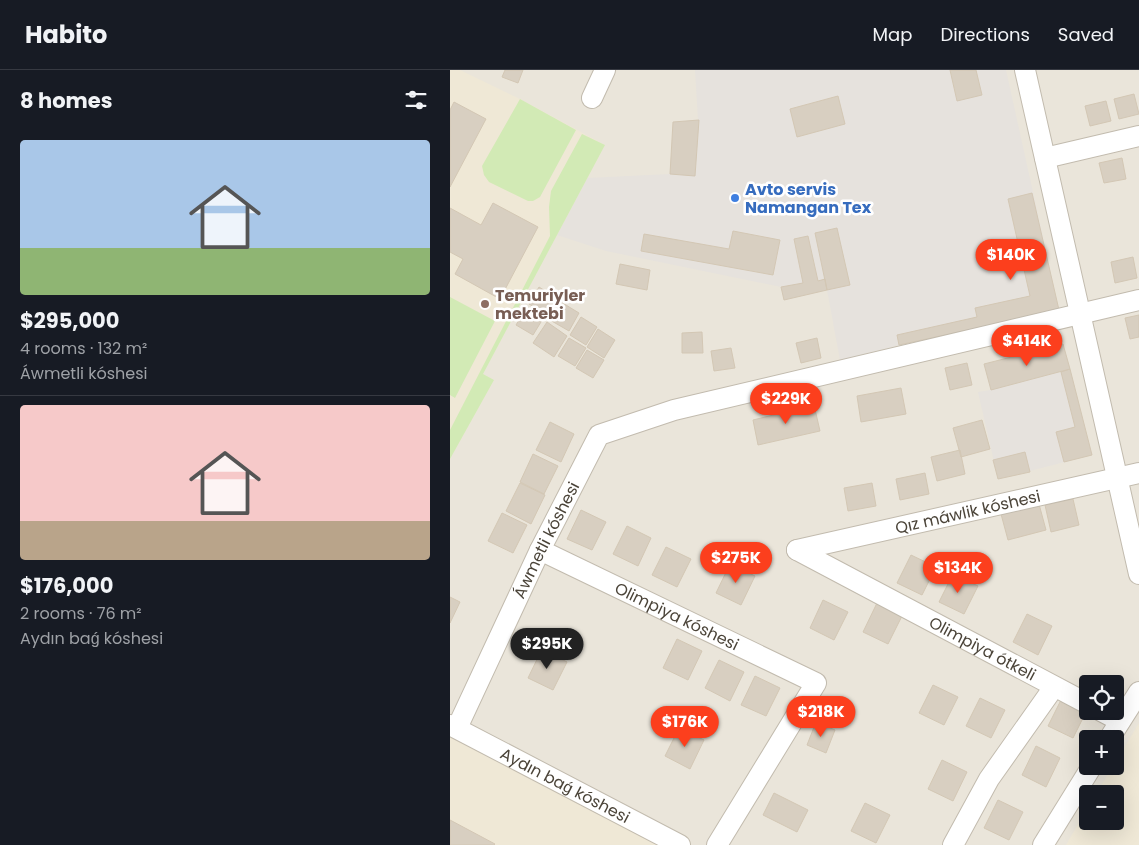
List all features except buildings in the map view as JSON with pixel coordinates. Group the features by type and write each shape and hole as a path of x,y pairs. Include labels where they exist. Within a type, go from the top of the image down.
{"street":[{"path":"592,98 606,70"},
{"path":"1025,70 1139,574"},
{"path":"1045,158 1139,136"},
{"path":"1080,314 1139,300"},
{"name":"Áwmetli kóshesi","path":"453,726 599,435 674,410 1080,314"},
{"name":"Qız máwlik kóshesi","path":"797,550 1139,473"},
{"name":"Olimpiya kóshesi","path":"540,550 816,683 717,845"},
{"name":"Olimpiya ótkeli","path":"797,550 1079,700"},
{"path":"953,845 989,779 1054,687"},
{"path":"1114,730 1139,692"},
{"name":"Aydın baǵ kóshesi","path":"453,726 680,845"},
{"path":"1043,845 1086,775"}],"shaded area":[{"path":"450,70 1139,70 1139,845 450,845"},
{"name":"Temuriyler mektebi","path":"450,70 460,70 520,99 605,145 483,374 494,380 450,459"},
{"path":"695,70 1006,70 1059,310 840,360 827,290 784,300 781,287 606,251 557,235 587,178 670,174 673,122 698,120","holes":["838,96 845,124 797,137 790,109"]},
{"path":"1063,344 1092,455 998,479 978,392 991,390 984,364"},
{"path":"1139,723 1139,845 1066,845 1079,823 1079,830 1124,830 1124,785 1101,785 1108,775 1124,775 1124,748"},
{"path":"450,736 665,845 450,845"}],"green space":[{"path":"520,99 576,130 540,197 533,201 528,201 489,182 484,175 482,166"},
{"path":"582,134 605,145 483,374 494,380 450,459 450,430 550,236 549,207 551,191"},
{"path":"450,297 495,321 455,398 450,395"}],"place":[{"name":"Avto servis Namangan Tex","path":"735,198"},
{"name":"Temuriyler mektebi","path":"485,304"}]}
